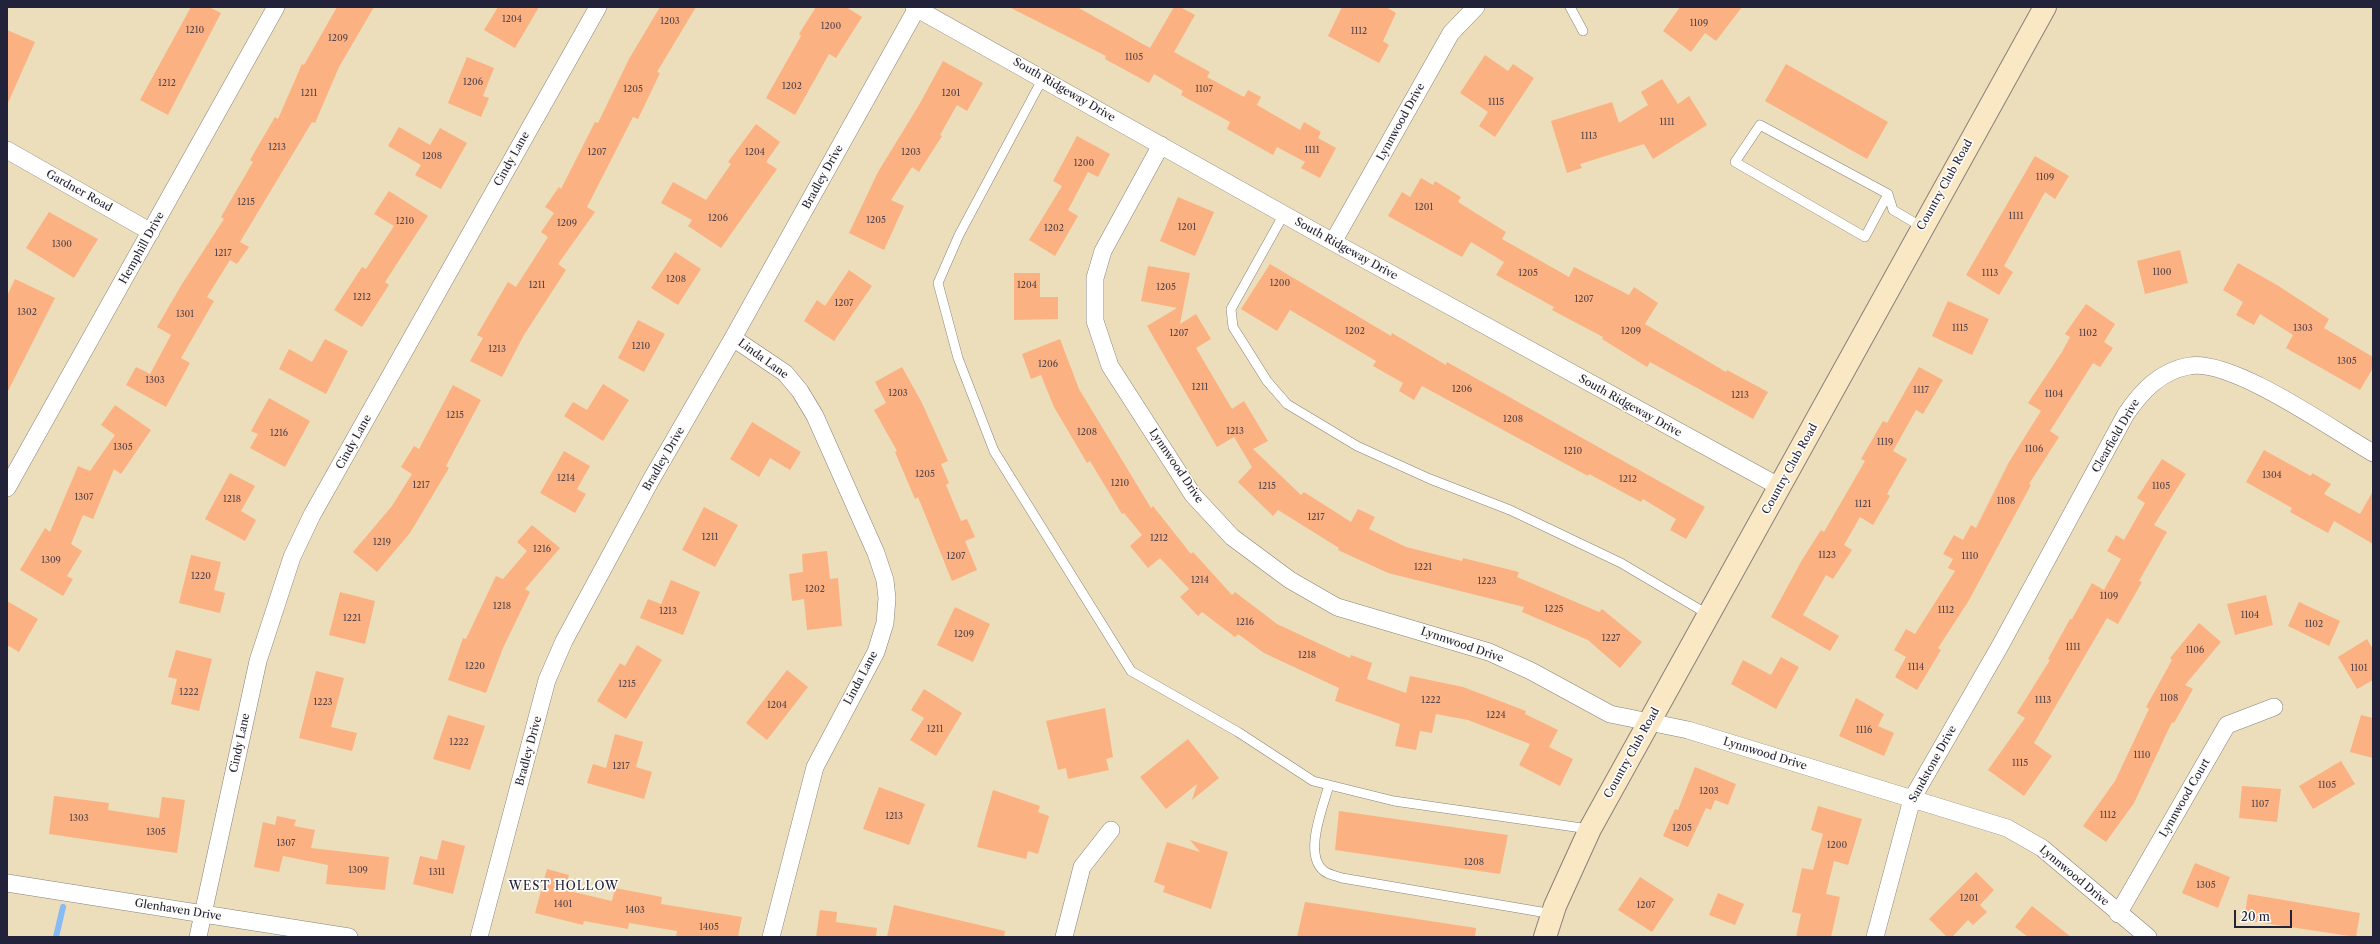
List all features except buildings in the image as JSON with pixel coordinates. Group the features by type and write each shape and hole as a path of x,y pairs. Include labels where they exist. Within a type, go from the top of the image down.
{"main road":[{"name":"Country Club Road","path":"1545,937 1553,914 1590,829 1780,487 1922,226 2045,7"}],"street":[{"name":"Hemphill Drive","path":"7,488 276,7"},
{"name":"Cindy Lane","path":"198,937 258,661 292,557 312,516 598,7"},
{"name":"Lynnwood Drive","path":"1333,242 1451,34 1476,7"},
{"name":"South Ridgeway Drive","path":"916,8 1333,242 1780,487"},
{"name":"Bradley Drive","path":"479,937 547,680 555,660 652,480 733,338 916,8"},
{"name":"Lynnwood Drive","path":"1161,145 1103,251 1095,278 1095,321 1110,366 1193,495 1232,537 1290,580 1337,607 1489,652 1531,671 1610,714 1688,730 2007,828 2042,848 2118,914 2148,937"},
{"name":"Gardner Road","path":"7,150 151,232"},
{"name":"Linda Lane","path":"733,338 785,373 800,391 815,416 876,553 885,580 887,598 885,623 876,652 815,767 771,937"},
{"name":"Clearfield Drive","path":"2000,646 2126,414 2139,395 2158,378 2189,366 2212,367 2224,371 2270,392 2373,453"},
{"name":"Sandstone Drive","path":"1875,937 1912,799 2000,646"},
{"name":"Lynnwood Court","path":"2118,914 2227,725 2274,707"},
{"path":"1064,937 1082,867 1111,830"},
{"name":"Glenhaven Drive","path":"7,884 349,937"}],"lane":[{"path":"1570,7 1583,31"},
{"path":"1043,78 959,235 938,283 958,358 994,450 1131,671 1238,732 1313,781 1394,801 1590,829"},
{"path":"1888,194 1866,237 1735,162 1760,125 1888,194 1893,210 1922,226"},
{"path":"1284,214 1231,309 1233,326 1267,381 1287,404 1357,446 1430,479 1510,510 1620,562 1709,615"},
{"path":"1329,785 1315,839 1314,856 1324,871 1342,878 1553,914"}],"waterway":[{"path":"56,937 63,907"}],"district":[{"name":"WEST HOLLOW","path":"564,887"}]}
